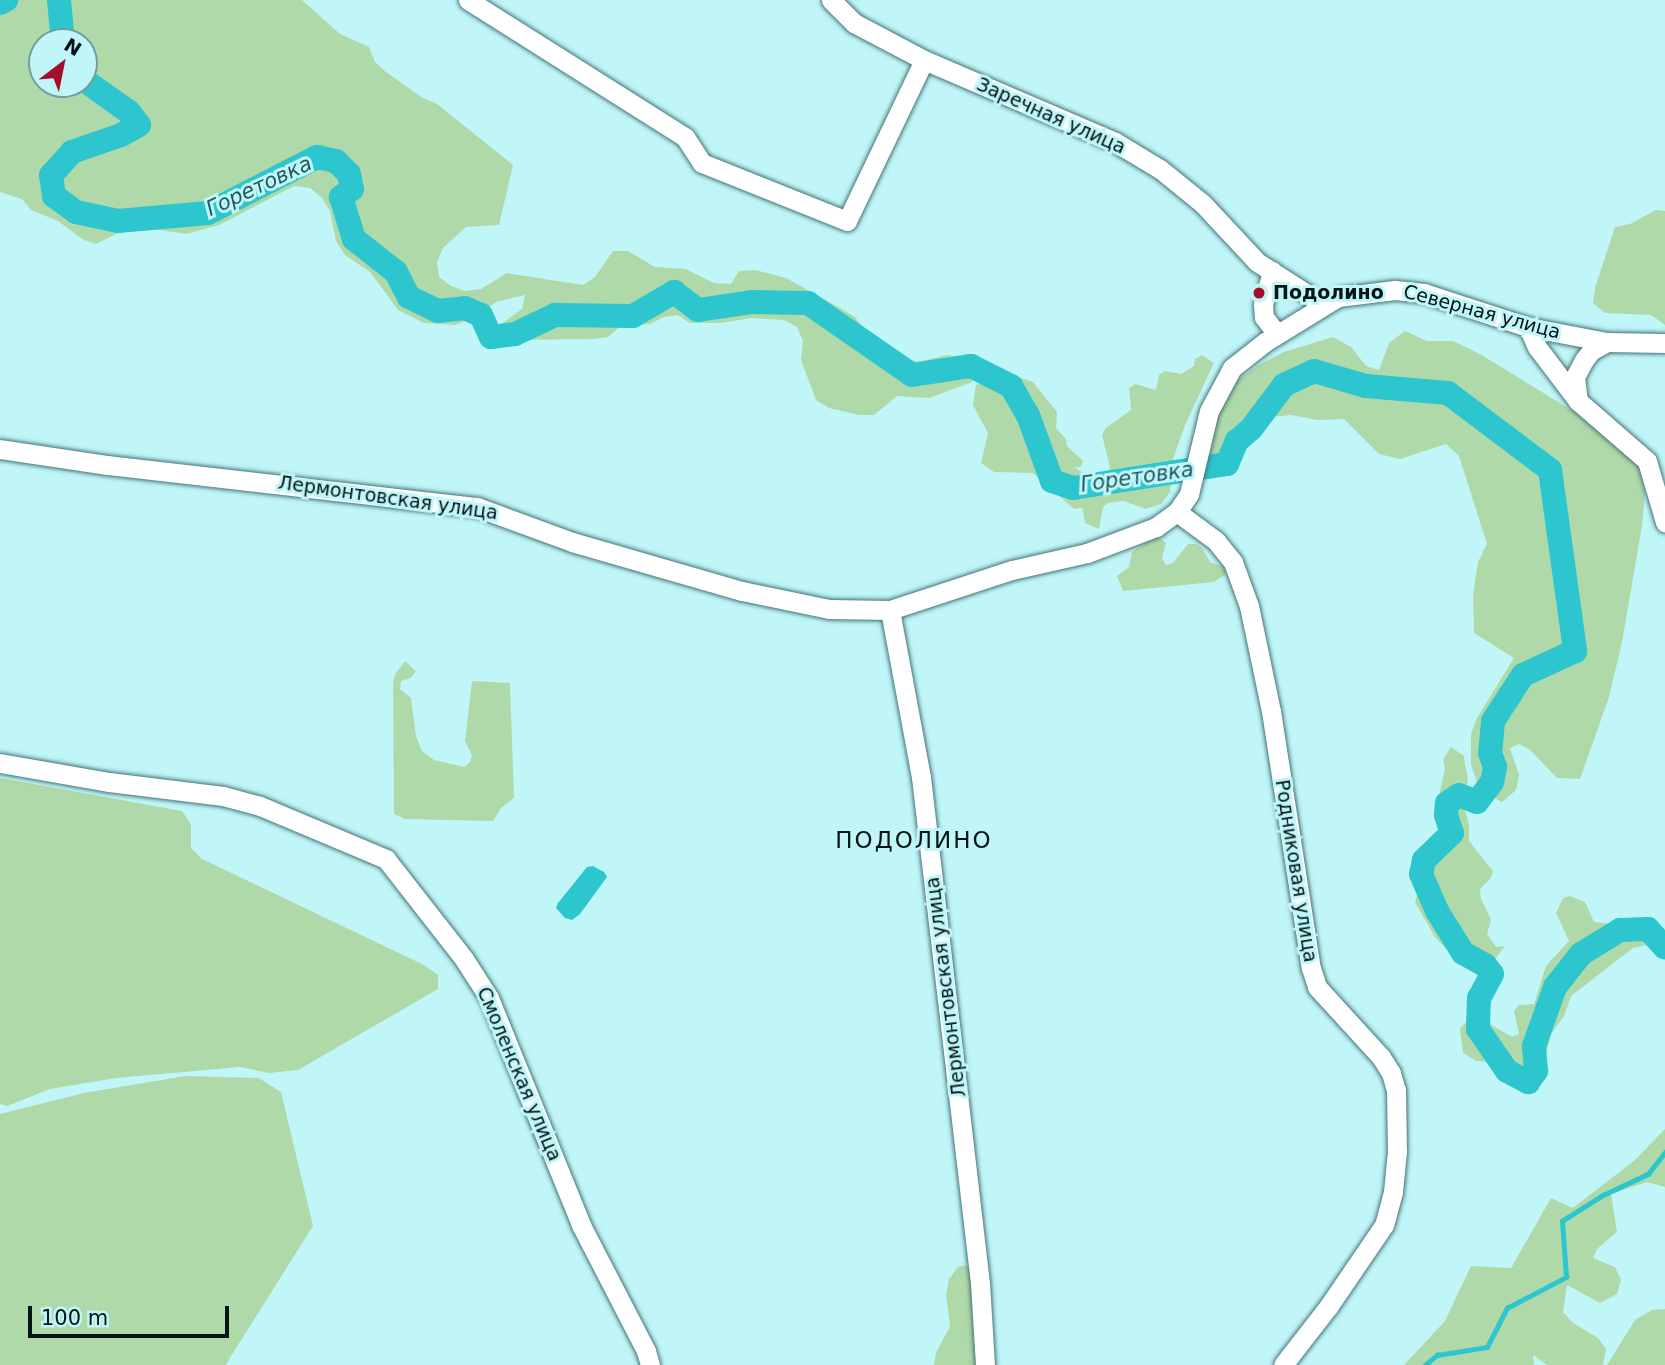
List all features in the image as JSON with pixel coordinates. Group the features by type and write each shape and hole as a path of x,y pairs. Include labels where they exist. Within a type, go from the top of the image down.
{"street":[{"path":"468,0 685,137 702,163 846,221 924,61"},
{"name":"Заречная улица","path":"831,0 854,23 924,61 1115,142 1160,169 1203,204 1257,262 1312,297 1320,306"},
{"path":"1272,271 1263,304 1264,317 1277,334"},
{"name":"Северная улица","path":"1178,512 1194,481 1209,411 1221,383 1241,359 1320,306 1338,297 1395,289 1423,293 1528,327 1608,342 1665,343"},
{"path":"1528,327 1537,348 1578,401 1647,461 1665,522"},
{"path":"1578,401 1575,377 1591,351 1608,342"},
{"name":"Лермонтовская улица","path":"0,449 107,465 477,507 572,542 753,594 829,610 890,610 1012,569 1087,553 1120,542 1156,527 1178,512"},
{"name":"Родниковая улица","path":"1178,512 1216,541 1233,562 1249,606 1271,711 1311,968 1317,987 1381,1057 1391,1073 1396,1090 1397,1151 1394,1192 1384,1225 1313,1328 1283,1365"},
{"name":"Лермонтовская улица","path":"890,610 921,777 980,1283 985,1365"},
{"name":"Смоленская улица","path":"0,763 109,782 223,796 260,806 386,859 464,959 489,998 581,1225 646,1351 650,1365"}],"green space":[{"path":"0,0 302,0 340,34 369,47 375,62 386,72 423,98 437,104 513,165 499,225 466,227 443,248 437,262 439,277 451,286 465,291 481,289 507,273 583,285 595,277 613,251 628,251 655,267 686,269 714,283 731,284 739,271 755,270 786,278 840,308 855,317 874,341 901,357 917,362 947,355 962,357 975,366 972,382 929,398 897,396 874,415 859,415 829,408 816,400 801,360 803,341 797,327 784,320 752,318 720,323 690,323 678,315 664,317 650,324 621,326 608,337 505,340 497,327 522,309 525,295 496,302 469,320 455,325 424,323 398,310 370,272 345,255 336,241 330,211 322,198 310,188 294,186 219,225 186,234 139,227 124,230 96,244 82,239 58,221 31,210 22,199 0,192"},
{"path":"1656,210 1665,211 1665,325 1651,315 1605,313 1593,303 1595,288 1615,227 1630,224"},
{"path":"1405,331 1427,341 1453,341 1480,354 1602,429 1639,467 1645,492 1642,526 1622,642 1609,697 1580,779 1557,778 1530,750 1519,744 1510,748 1519,775 1516,790 1502,802 1480,790 1471,765 1471,734 1477,718 1514,658 1474,633 1473,595 1478,562 1487,544 1459,456 1446,444 1400,459 1379,454 1344,419 1317,420 1291,415 1270,417 1255,441 1230,452 1216,457 1203,450 1215,413 1234,383 1258,365 1284,352 1333,337 1351,347 1366,366 1379,370 1389,343"},
{"path":"1202,355 1214,363 1185,425 1173,459 1170,492 1161,504 1146,509 1124,501 1108,503 1103,507 1099,529 1085,523 1082,508 1074,509 1033,473 994,472 981,463 988,433 973,405 976,385 984,381 1012,375 1033,382 1057,412 1056,428 1066,439 1067,446 1083,461 1081,467 1074,467 1092,479 1107,474 1110,467 1102,435 1106,428 1131,410 1129,388 1135,384 1156,390 1159,375 1165,371 1181,374 1194,366 1195,359"},
{"path":"1152,538 1160,538 1166,543 1162,558 1166,565 1173,563 1188,544 1196,544 1202,548 1210,562 1224,567 1226,574 1214,582 1123,591 1117,576 1129,567 1132,552"},
{"path":"405,661 416,671 411,678 401,681 400,689 411,698 416,736 422,751 434,760 464,767 470,762 472,755 465,741 472,681 510,683 514,798 501,808 493,821 405,819 394,814 393,682"},
{"path":"1451,747 1464,756 1468,779 1463,803 1469,825 1469,841 1493,871 1491,878 1480,889 1481,899 1491,920 1487,934 1496,947 1505,946 1495,959 1472,965 1451,954 1435,937 1415,902 1419,887 1414,864 1437,843 1444,814 1440,791 1445,768 1443,760"},
{"path":"0,778 182,811 191,824 191,848 202,859 424,965 438,975 438,989 298,1070 269,1073 240,1067 116,1078 50,1089 7,1106 0,1104"},
{"path":"1570,896 1585,902 1594,922 1640,927 1655,936 1656,943 1633,948 1571,996 1564,1016 1551,1034 1539,1085 1534,1091 1527,1091 1506,1081 1491,1062 1476,1061 1463,1053 1460,1028 1471,1018 1478,1017 1512,1037 1519,1034 1514,1011 1519,1005 1534,1004 1546,966 1569,941 1556,913 1563,898"},
{"path":"185,1076 259,1078 281,1092 313,1226 226,1365 0,1365 0,1114 84,1093"},
{"path":"1665,1129 1665,1187 1647,1182 1611,1194 1617,1232 1597,1249 1593,1258 1615,1267 1621,1280 1617,1294 1600,1303 1567,1285 1563,1312 1573,1323 1598,1338 1606,1349 1603,1365 1547,1365 1533,1355 1534,1365 1404,1365 1445,1321 1471,1266 1511,1268 1551,1198 1573,1208 1635,1160"},
{"path":"965,1265 971,1269 976,1365 934,1365 936,1353 950,1326 946,1294 949,1279 958,1267"},
{"path":"1665,1309 1665,1365 1607,1365 1635,1320 1652,1310"}],"water":[{"path":"593,866 607,877 580,914 572,920 565,918 556,908 558,903 587,867"}],"waterway":[{"name":"Горетовка","path":"0,3 6,0"},
{"name":"Горетовка","path":"59,0 62,28"},
{"name":"Горетовка","path":"98,90 129,112 139,125 121,135 72,152 51,175 54,196 76,212 118,221 208,213 317,157 336,161 349,174 352,189 341,197 354,239 396,272 409,297 438,311 465,308 481,315 491,337 515,334 555,315 633,316 674,292 698,310 753,302 808,303 912,375 971,366 1011,386 1028,415 1052,481 1073,488 1227,464 1237,441 1251,429 1284,385 1314,371 1366,386 1448,393 1550,470 1575,651 1523,675 1493,721 1490,753 1495,767 1492,782 1477,802 1459,795 1447,803 1446,815 1452,833 1424,860 1421,874 1437,911 1463,953 1485,965 1492,974 1479,998 1478,1029 1507,1071 1528,1082 1536,1071 1534,1046 1555,987 1581,954 1620,930 1648,929 1665,948"},
{"path":"1425,1365 1437,1355 1487,1347 1507,1308 1566,1277 1562,1221 1603,1195 1648,1174 1665,1152"}],"place":[{"name":"Подолино","path":"1259,293"}],"district":[{"name":"ПОДОЛИНО","path":"914,840"}]}
